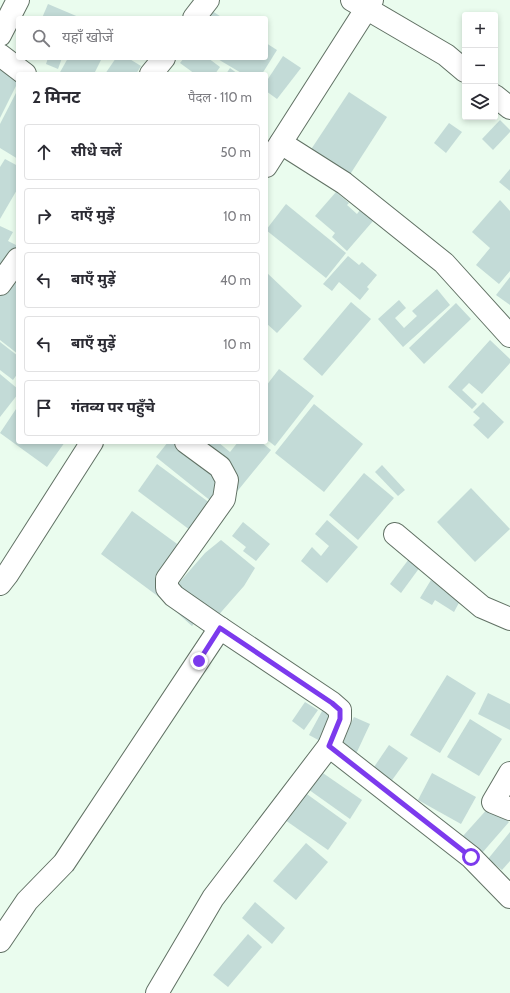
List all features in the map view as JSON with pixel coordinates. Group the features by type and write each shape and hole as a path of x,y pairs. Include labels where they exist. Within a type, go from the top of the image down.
{"street":[{"path":"0,35 18,0"},
{"path":"196,16 208,0"},
{"path":"268,163 363,3 446,55 462,68"},
{"path":"0,55 22,72"},
{"path":"153,72 162,60"},
{"path":"498,98 510,108"},
{"path":"281,143 344,183 444,263 510,336"},
{"path":"0,284 16,262"},
{"path":"0,584 91,444"},
{"path":"157,993 214,898 329,746 340,719 340,710 332,703 174,596 167,588 167,579 224,499 227,480 220,467 189,444"},
{"path":"395,534 482,607 510,619"},
{"path":"0,940 27,901 64,863 220,628"},
{"path":"329,746 471,857 510,897"},
{"path":"510,773 492,802 510,809"}],"building":[{"path":"48,4 76,16 43,16"},
{"path":"209,9 220,16 205,16"},
{"path":"268,44 277,50 263,72 240,72 219,60 268,60"},
{"path":"283,56 301,68 277,99 268,92 268,79"},
{"path":"47,60 61,60 58,69 46,64"},
{"path":"67,60 101,60 95,72 60,72"},
{"path":"115,60 131,60 141,66 137,72 106,72"},
{"path":"182,60 211,60 220,67 216,72 192,72 180,63"},
{"path":"0,65 16,80 16,86 0,118"},
{"path":"230,68 235,72 227,72"},
{"path":"349,92 387,117 349,176 310,151"},
{"path":"16,93 16,158 0,148 0,124"},
{"path":"500,120 510,130 510,132 493,150 482,139"},
{"path":"449,123 462,132 446,153 434,143"},
{"path":"5,159 16,165 16,191 0,219 0,167"},
{"path":"510,169 510,191 499,182"},
{"path":"336,192 349,203 347,205 357,214 360,210 373,221 347,251 332,237 335,233 315,216"},
{"path":"500,200 510,211 510,271 499,284 476,265 490,248 472,232"},
{"path":"286,204 346,253 326,278 268,232 268,227"},
{"path":"0,226 13,232 8,241 16,245 16,250 0,281"},
{"path":"348,256 359,265 362,262 377,275 367,287 369,289 360,300 339,282 332,291 323,284"},
{"path":"268,274 302,306 277,333 268,325"},
{"path":"510,277 510,305 496,295"},
{"path":"13,278 16,280 16,352 0,340 0,295"},
{"path":"437,289 450,305 403,347 378,319 399,300 406,308 395,318 404,328 417,316 412,311"},
{"path":"351,302 371,319 322,376 303,359"},
{"path":"456,303 471,319 424,364 409,348"},
{"path":"490,340 510,359 510,363 482,394 469,383 462,390 477,404 472,409 448,387"},
{"path":"0,342 16,354 16,376 13,380 0,370"},
{"path":"279,369 314,396 275,446 268,441 268,383"},
{"path":"0,374 16,387 16,397 0,417"},
{"path":"483,402 504,422 488,439 473,425 480,418 473,412"},
{"path":"314,404 363,444 324,492 275,453"},
{"path":"16,409 16,444 64,444 47,467 0,433"},
{"path":"166,444 220,444 230,452 236,444 264,444 271,450 222,510 156,457"},
{"path":"157,464 214,506 194,533 138,491"},
{"path":"382,465 405,490 398,496 375,472"},
{"path":"364,473 394,498 358,540 329,515"},
{"path":"471,488 510,529 475,562 437,522"},
{"path":"132,511 195,557 165,599 205,553 221,540 255,568 244,586 208,627 198,619 192,626 163,600 101,554"},
{"path":"327,520 358,547 327,583 301,561 312,547 321,556 329,546 315,534"},
{"path":"243,522 270,544 256,561 243,551 246,547 232,536"},
{"path":"412,555 423,563 401,593 390,584"},
{"path":"431,580 461,599 454,612 435,600 432,605 420,598"},
{"path":"447,675 476,693 440,753 410,735"},
{"path":"488,693 510,704 510,730 478,714"},
{"path":"305,702 318,710 304,730 292,721"},
{"path":"327,702 342,710 324,743 309,735"},
{"path":"354,717 370,724 356,754 340,746"},
{"path":"470,719 502,739 479,776 447,757"},
{"path":"389,745 408,758 390,783 372,770"},
{"path":"317,769 362,800 350,819 305,787"},
{"path":"432,773 476,797 461,824 418,800"},
{"path":"304,792 347,823 328,850 285,820"},
{"path":"490,806 509,822 482,853 463,836"},
{"path":"510,832 510,861 502,870 488,859"},
{"path":"306,843 328,862 296,900 273,881"},
{"path":"255,902 285,928 272,944 242,918"},
{"path":"248,934 262,947 228,987 213,975"}],"route":[{"path":"199,661 220,628 332,703 340,710 340,719 329,746 471,857"}]}
